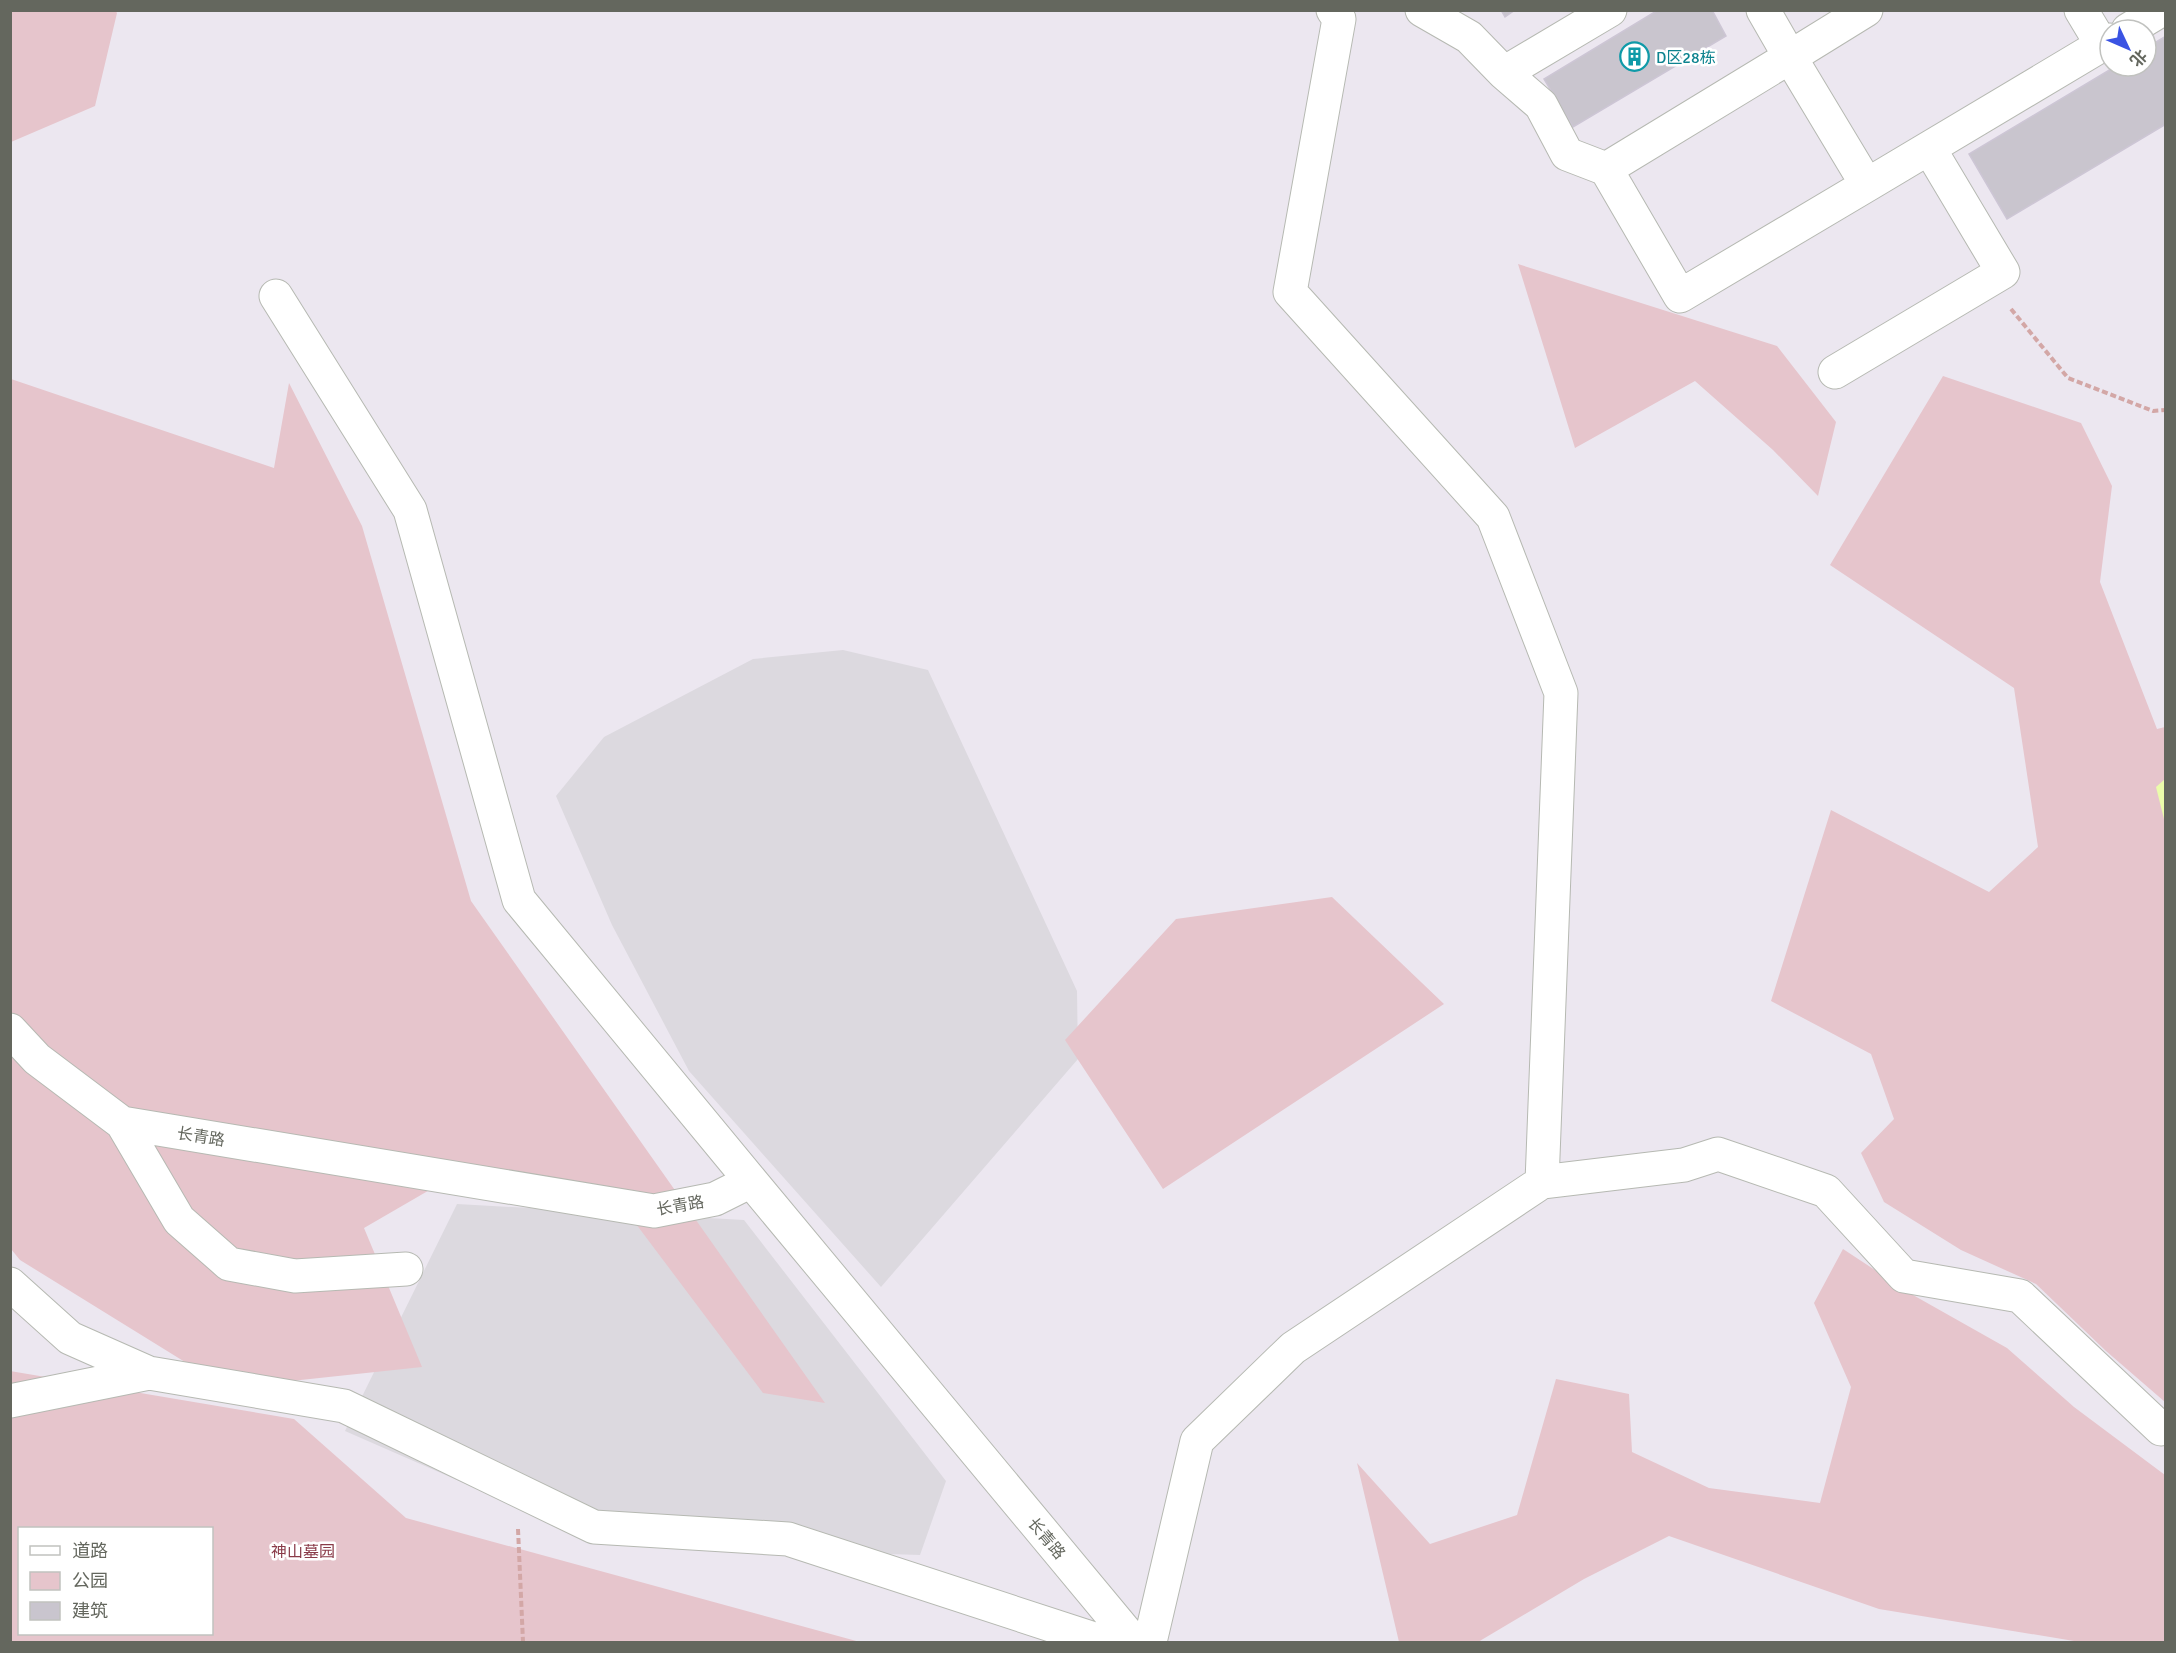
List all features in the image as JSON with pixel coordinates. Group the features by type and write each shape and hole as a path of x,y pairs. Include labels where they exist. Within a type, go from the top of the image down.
{"street":[{"path":"1333,10 1340,19 1290,292 1493,517 1562,693 1542,1182"},
{"path":"1422,10 1469,37 1504,73 1541,105 1567,154 1606,169 1680,296 2098,48"},
{"path":"1504,73 1610,10"},
{"path":"1763,10 1868,185"},
{"path":"1606,169 1866,10"},
{"path":"2081,10 2098,25"},
{"path":"2148,18 2161,10"},
{"path":"1835,372 2003,272 1929,147"},
{"path":"276,296 410,510 519,900 751,1181"},
{"name":"长青路","path":"10,1030 37,1059 122,1123 654,1211 715,1199 751,1181 1134,1642"},
{"path":"122,1123 179,1220 229,1264 295,1276 406,1269"},
{"path":"1150,1642 1197,1441 1293,1348 1542,1182 1684,1165 1718,1154 1826,1191 1904,1276 2020,1296 2161,1429"},
{"path":"10,1284 70,1338 149,1373 345,1406 594,1527 788,1539 1103,1642"},
{"path":"10,1401 149,1373"}],"path":[{"path":"1988,280 2068,378 2153,411 2166,410"},
{"path":"517,1490 523,1642"}],"shaded area":[{"path":"843,650 928,670 1077,991 1078,1059 881,1287 689,1071 612,925 556,796 604,737 753,659"},
{"path":"2165,779 2165,823 2156,787"},
{"path":"457,1204 744,1220 946,1481 920,1555 605,1545 345,1431"}],"green space":[{"path":"11,10 115,10 117,13 95,106 11,142"},
{"path":"1518,264 1777,346 1836,422 1818,496 1773,450 1695,381 1575,448"},
{"path":"1943,376 2081,423 2112,486 2100,582 2157,729 2165,727 2165,1402 2106,1351 2036,1284 1961,1250 1884,1202 1861,1153 1894,1119 1871,1054 1771,1001 1831,810 1989,892 2038,847 2014,688 1830,565"},
{"path":"11,379 274,468 289,383 362,526 471,901 825,1403 763,1393 624,1208 464,1170 364,1228 422,1367 227,1388 20,1260 11,1249"},
{"path":"1332,897 1444,1004 1163,1189 1065,1040 1176,919"},
{"path":"1843,1249 1913,1295 2007,1348 2074,1407 2165,1475 2165,1642 2080,1642 1879,1609 1669,1536 1584,1579 1478,1642 1399,1642 1357,1463 1430,1544 1517,1515 1556,1379 1629,1394 1632,1452 1709,1488 1820,1503 1851,1387 1814,1303"},
{"name":"神山墓园","path":"10,1371 294,1419 406,1518 860,1642 11,1642"}],"building":[{"path":"1501,10 1515,10 1505,17"},
{"name":"D区28栋","path":"1658,10 1712,10 1726,36 1573,127 1544,79"},
{"path":"2166,36 2166,124 2007,219 1969,154 2098,77 2158,78 2158,41"}],"place":[{"name":"D区28栋","path":"1635,57"}]}
